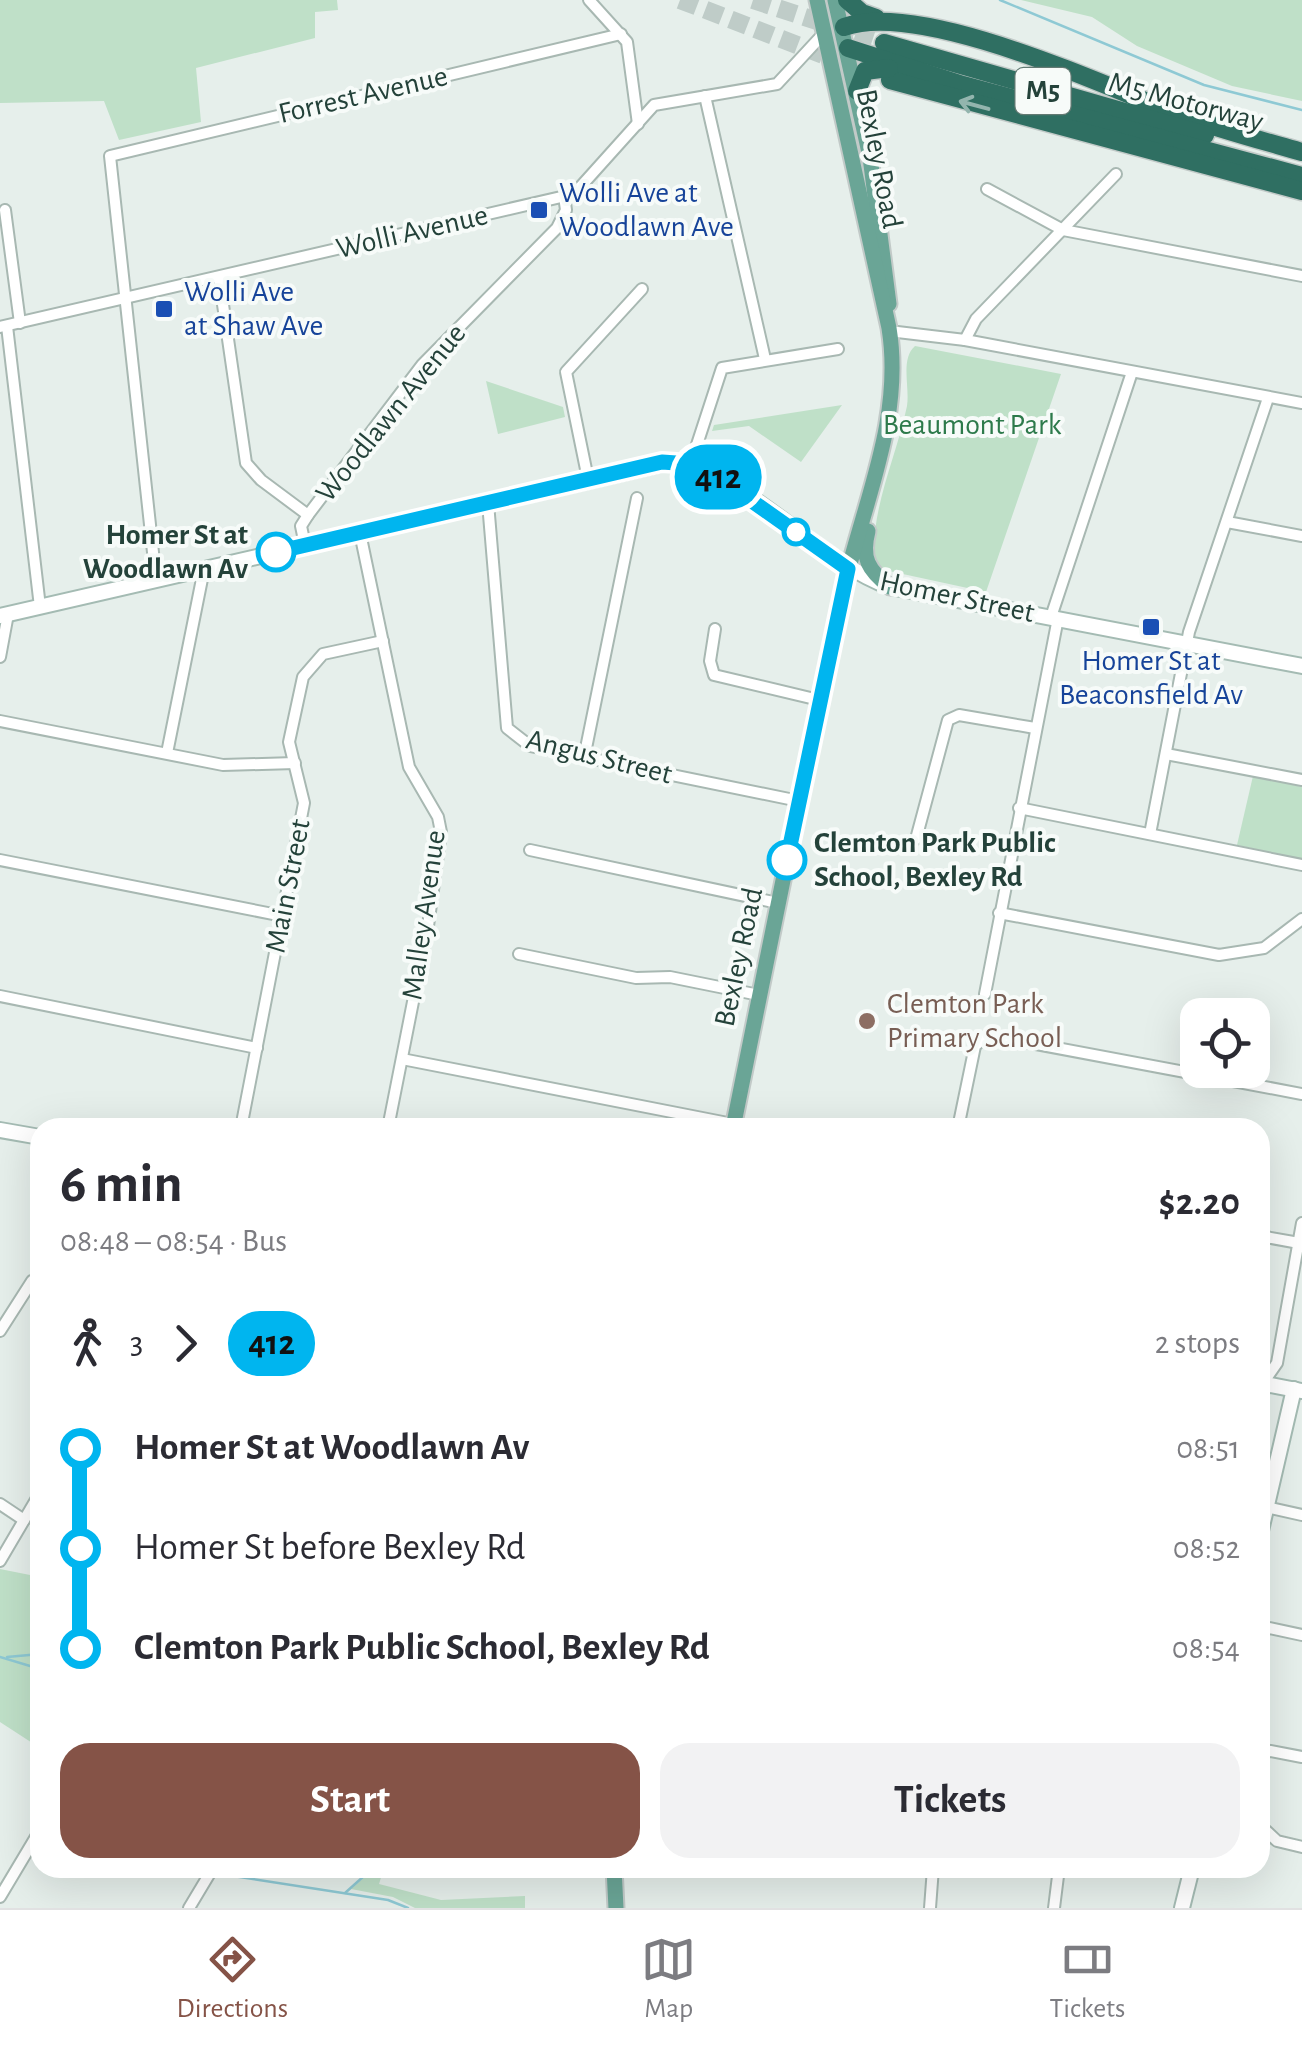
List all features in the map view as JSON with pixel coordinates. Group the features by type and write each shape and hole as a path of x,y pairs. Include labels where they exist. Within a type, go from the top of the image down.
{"highway":[{"path":"848,0 862,14 877,18 930,21 969,30 1185,117 1302,152"},
{"path":"837,40 877,18"},
{"path":"837,40 914,70 1302,176"},
{"name":"M5 Motorway","path":"884,43 1302,162"},
{"path":"857,91 860,78 870,68 914,70"},
{"name":"M5 Motorway","path":"890,80 1302,191"}],"main road":[{"name":"Bexley Road","path":"735,1118 848,569 892,402 884,247 857,91 817,0"},
{"name":"Bexley Road","path":"831,0 872,265 890,333"},
{"path":"868,497 864,557 872,572 890,587"},
{"path":"614,1878 616,1908"}],"street":[{"path":"589,0 627,42 638,124"},
{"name":"Forrest Avenue","path":"123,299 108,160 621,34"},
{"name":"Wolli Avenue","path":"3,327 564,196 578,191 659,103 778,84 837,40"},
{"path":"704,96 764,359"},
{"path":"965,340 976,319 1116,174"},
{"path":"987,189 1063,230 1302,276"},
{"name":"Woodlawn Avenue","path":"305,545 302,526 308,515 422,366 557,228 566,210 564,196"},
{"path":"5,210 20,323"},
{"path":"218,277 246,463 260,480 308,515"},
{"path":"588,480 566,372 642,288"},
{"path":"123,299 156,580"},
{"path":"3,327 40,607"},
{"path":"890,333 965,340 1302,403"},
{"path":"0,657 4,615 662,462 691,464 722,368 838,349"},
{"path":"985,994 1055,617 1132,372"},
{"path":"1150,834 1188,643 1268,398"},
{"name":"Homer Street","path":"691,464 716,476 848,569 890,587 1302,666"},
{"path":"584,758 637,498"},
{"name":"Angus Street","path":"488,503 508,728 530,746 799,801"},
{"path":"1228,522 1302,536"},
{"name":"Malley Avenue","path":"360,533 410,767 438,817 440,832 390,1118"},
{"path":"167,753 204,569"},
{"path":"715,630 710,661 714,675 820,700"},
{"name":"Main Street","path":"243,1118 304,803 289,742 309,665 323,654 383,642"},
{"path":"916,839 948,720 959,715 1035,728"},
{"path":"0,721 232,766 296,764"},
{"path":"1166,754 1302,780"},
{"path":"1019,808 1302,864"},
{"path":"530,850 778,903"},
{"path":"0,860 283,916"},
{"path":"999,913 1219,955 1264,948 1302,919"},
{"path":"518,954 636,978 670,977 759,995"},
{"path":"0,996 257,1048"},
{"path":"960,1118 980,1037 988,1034 1302,1094"},
{"path":"402,1059 693,1118"},
{"path":"0,1130 30,1135"},
{"path":"1270,1372 1277,1363 1302,1222"},
{"path":"1270,1238 1299,1244"},
{"path":"0,1332 30,1285"},
{"path":"1270,1385 1298,1390 1270,1480"},
{"path":"1270,1499 1302,1515"},
{"path":"0,1504 24,1520"},
{"path":"0,1560 30,1510"},
{"path":"1270,1628 1302,1634"},
{"path":"1270,1751 1302,1757"},
{"path":"1270,1835 1277,1842 1302,1847"},
{"path":"0,1897 30,1847"},
{"path":"189,1908 206,1878"},
{"path":"930,1908 932,1878"},
{"path":"1054,1908 1058,1878"},
{"path":"1182,1908 1190,1878"}],"green space":[{"path":"0,0 337,0 338,10 315,12 315,38 196,68 201,122 119,140 104,101 0,103"},
{"path":"1021,0 1302,0 1302,101 1232,86 1137,46 1092,17"},
{"name":"Beaumont Park","path":"915,346 1061,374 986,592 875,568 879,507 907,406 908,358"},
{"path":"486,381 563,407 565,417 498,434"},
{"path":"842,405 801,462 749,426 712,431 714,425"},
{"path":"1253,776 1302,787 1302,859 1237,845"},
{"path":"0,1569 30,1575 30,1742 0,1722"},
{"path":"364,1878 381,1878 379,1884 441,1900 525,1896 525,1908 415,1908 393,1897 351,1889"}],"waterway":[{"path":"1000,0 1204,85 1302,110"},
{"path":"7,1657 30,1655"},
{"path":"0,1657 30,1666"},
{"path":"246,1878 388,1900 408,1908"},
{"path":"345,1893 362,1878"}],"tunnel":[{"path":"680,0 862,70"},
{"path":"753,0 884,43"}],"bus line":[{"name":"412","path":"276,552 662,462 674,461 708,470 848,569 787,860"}],"place":[{"name":"Wolli Ave at Woodlawn Ave","path":"539,210"},
{"name":"Wolli Ave at Shaw Ave","path":"164,309"},
{"name":"Homer St at Woodlawn Av","path":"276,552"},
{"name":"Homer St at Beaconsfield Av","path":"1151,627"},
{"name":"Clemton Park Public School, Bexley Rd","path":"787,860"},
{"name":"Clemton Park Primary School","path":"867,1021"}]}
